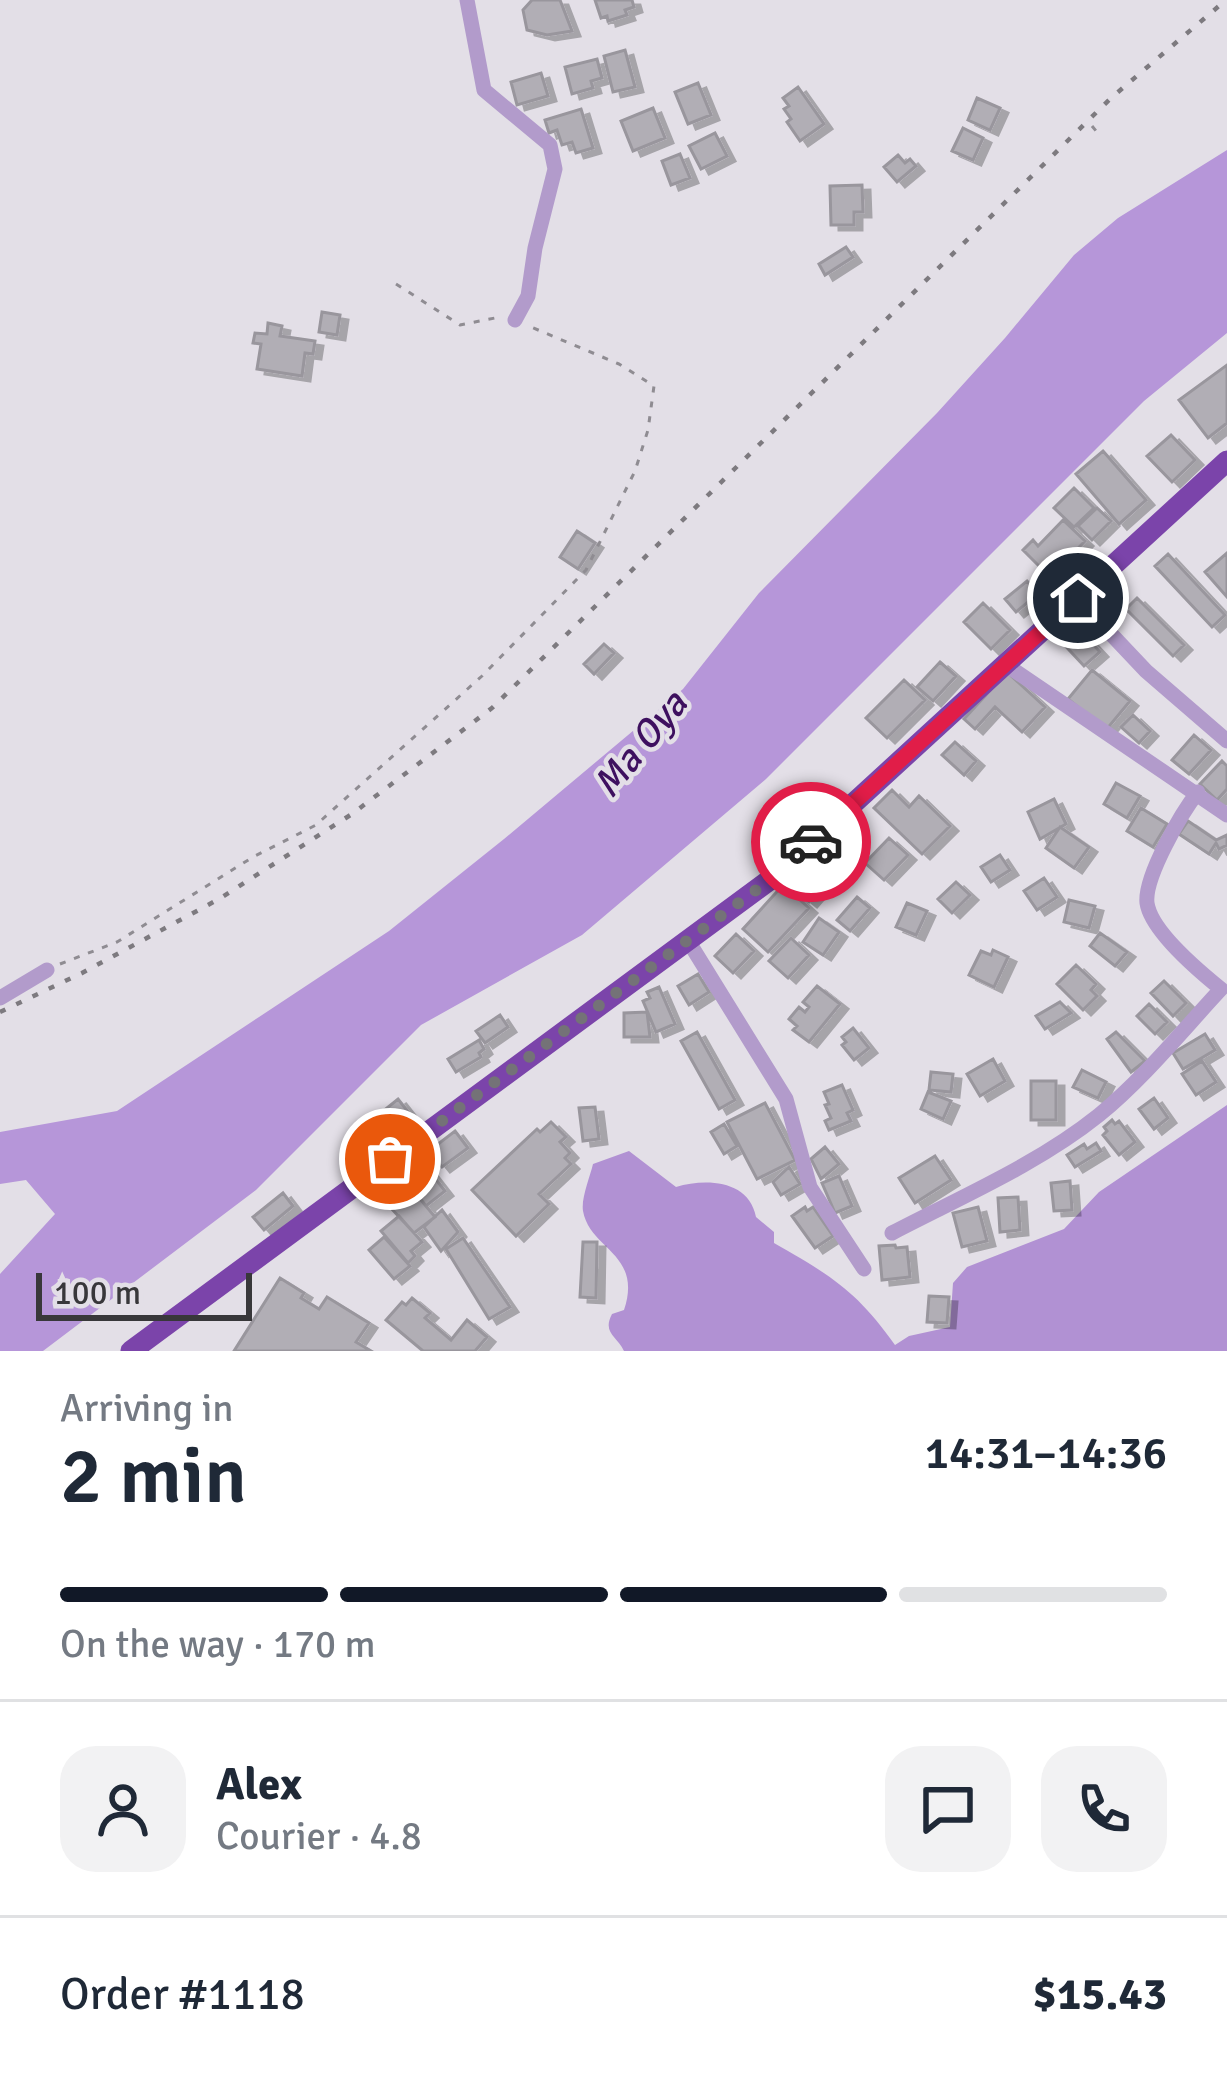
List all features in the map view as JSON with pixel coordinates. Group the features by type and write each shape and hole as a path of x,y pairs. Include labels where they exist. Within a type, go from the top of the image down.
{"highway":[{"path":"131,1351 771,879 1227,461"}],"street":[{"path":"467,0 484,90 550,146 555,169 528,296 515,320"},
{"path":"1078,598 1146,671 1227,741"},
{"path":"1006,664 1227,814"},
{"path":"892,1233 1010,1171 1094,1119 1221,989 1188,962 1151,915 1147,901 1150,882 1198,791"},
{"path":"687,939 785,1099 810,1187 864,1269"},
{"path":"0,998 47,970"}],"path":[{"path":"1091,126 1101,136"},
{"path":"47,970 117,942 254,857 316,825 482,676 586,570 635,471 648,430 654,386 619,364 506,316 460,325 396,284"}],"shaded area":[{"path":"1227,1105 1227,1351 624,1351 610,1330 612,1314 624,1310 627,1276 583,1211 593,1164 629,1151 676,1187 713,1183 736,1189 774,1232 774,1243 841,1286 895,1345 909,1336 950,1327 953,1283 967,1267 1064,1229 1099,1192"}],"water":[{"name":"Ma Oya","path":"1227,150 1227,333 1144,401 766,779 582,935 421,1025 256,1190 43,1351 0,1351 0,1274 55,1214 26,1180 0,1184 0,1132 117,1111 389,931 504,839 683,689 759,593 937,413 1074,255 1118,218"}],"building":[{"path":"532,0 560,0 572,31 547,35 527,30 523,10"},
{"path":"595,0 632,0 634,7 625,10 627,15 608,21 607,16 601,18"},
{"path":"625,50 635,87 613,92 604,56"},
{"path":"597,59 602,78 591,81 593,88 572,94 565,67"},
{"path":"541,73 548,96 517,105 511,82"},
{"path":"698,83 711,115 688,124 675,92"},
{"path":"798,87 824,124 800,141 787,122 791,119 784,109 789,106 783,98"},
{"path":"977,98 1000,108 990,130 968,120"},
{"path":"653,108 665,138 633,151 621,121"},
{"path":"581,109 593,148 576,153 572,142 562,145 557,130 549,133 545,120"},
{"path":"963,128 983,138 973,160 952,151"},
{"path":"715,133 727,156 701,169 689,146"},
{"path":"680,154 690,178 671,185 662,161"},
{"path":"898,155 916,166 897,182 884,167"},
{"path":"862,185 863,212 854,212 854,225 831,225 830,186"},
{"path":"846,247 853,257 825,275 819,264"},
{"path":"322,312 340,315 337,335 319,332"},
{"path":"268,323 282,326 280,336 315,341 313,354 305,353 302,376 257,369 261,344 253,343 255,333 267,334"},
{"path":"1227,365 1227,423 1208,438 1179,400"},
{"path":"1171,435 1195,460 1172,482 1147,456"},
{"path":"1103,451 1146,500 1119,524 1076,474"},
{"path":"1074,488 1094,508 1074,527 1054,508"},
{"path":"1097,508 1111,521 1092,540 1078,526"},
{"path":"1063,520 1085,541 1053,580 1023,550 1033,540 1038,546"},
{"path":"577,531 595,543 578,569 560,557"},
{"path":"1227,553 1227,597 1205,572"},
{"path":"1168,554 1225,615 1212,627 1155,566"},
{"path":"1027,581 1038,594 1016,612 1005,599"},
{"path":"1137,598 1184,645 1173,656 1126,609"},
{"path":"983,603 1010,630 991,649 964,622"},
{"path":"1074,624 1100,652 1084,666 1058,638"},
{"path":"604,644 614,653 594,674 584,664"},
{"path":"940,662 956,676 933,701 917,687"},
{"path":"1092,670 1130,701 1106,730 1068,699"},
{"path":"1007,672 1045,707 1022,732 995,707 975,729 964,719"},
{"path":"904,680 925,700 887,738 866,718"},
{"path":"1133,715 1150,731 1139,743 1121,727"},
{"path":"1194,735 1211,750 1189,774 1172,760"},
{"path":"955,742 976,761 964,775 942,755"},
{"path":"1222,761 1227,766 1227,789 1217,800 1200,784"},
{"path":"1116,783 1140,796 1127,818 1104,804"},
{"path":"892,790 909,807 919,796 950,826 922,854 874,808"},
{"path":"1054,799 1066,824 1040,839 1028,812"},
{"path":"1141,808 1167,824 1153,847 1127,831"},
{"path":"1188,821 1216,840 1227,835 1227,845 1219,849 1216,843 1209,854 1179,834"},
{"path":"1060,827 1089,847 1074,868 1046,848"},
{"path":"889,838 908,855 884,880 865,863"},
{"path":"1000,855 1010,870 991,882 981,867"},
{"path":"816,856 835,872 809,902 790,886"},
{"path":"1044,878 1057,897 1037,910 1024,891"},
{"path":"956,882 970,895 952,913 938,899"},
{"path":"783,885 809,908 768,952 743,929"},
{"path":"857,897 870,908 850,931 837,920"},
{"path":"1069,900 1095,906 1089,928 1064,922"},
{"path":"907,903 927,911 916,935 896,927"},
{"path":"819,918 839,932 823,955 803,942"},
{"path":"1100,933 1127,952 1115,966 1090,946"},
{"path":"736,934 754,951 733,973 715,956"},
{"path":"791,938 809,955 788,978 769,961"},
{"path":"993,950 1008,957 994,987 969,975 981,951 991,955"},
{"path":"1076,965 1096,984 1091,990 1097,996 1083,1010 1057,984"},
{"path":"698,974 709,992 689,1005 678,986"},
{"path":"1164,981 1186,1003 1173,1016 1151,993"},
{"path":"817,986 840,1004 809,1042 793,1030 797,1026 789,1019 799,1007 805,1012 809,1007 803,1002"},
{"path":"659,987 675,1024 656,1032 643,1001 650,998 647,992"},
{"path":"1060,1002 1071,1013 1045,1029 1036,1016"},
{"path":"1149,1004 1167,1022 1155,1034 1137,1016"},
{"path":"647,1012 650,1037 624,1037 624,1013"},
{"path":"500,1015 508,1027 485,1043 476,1031"},
{"path":"853,1028 869,1048 854,1060 842,1045 846,1042 842,1037"},
{"path":"697,1032 735,1100 719,1109 681,1041"},
{"path":"1116,1032 1145,1061 1131,1072 1107,1039"},
{"path":"1205,1034 1215,1050 1183,1069 1173,1053"},
{"path":"479,1040 484,1049 481,1057 456,1072 448,1059"},
{"path":"993,1059 1005,1081 980,1096 967,1074"},
{"path":"1202,1061 1216,1082 1196,1095 1182,1074"},
{"path":"1082,1070 1106,1082 1098,1098 1073,1087"},
{"path":"931,1072 953,1074 951,1092 929,1090"},
{"path":"1031,1081 1056,1081 1056,1120 1031,1120"},
{"path":"842,1085 853,1110 847,1113 851,1121 829,1130 824,1092"},
{"path":"928,1092 951,1101 943,1119 921,1109"},
{"path":"1154,1098 1168,1118 1154,1129 1139,1109"},
{"path":"398,1099 409,1113 391,1133 377,1116"},
{"path":"765,1103 795,1160 757,1179 727,1122"},
{"path":"595,1107 599,1139 583,1141 579,1108"},
{"path":"1112,1120 1119,1121 1135,1142 1119,1155 1103,1135"},
{"path":"551,1122 566,1137 560,1142 570,1153 565,1158 571,1164 539,1194 549,1204 516,1236 472,1190 537,1129 540,1132"},
{"path":"724,1124 737,1146 724,1154 711,1132"},
{"path":"455,1131 468,1148 442,1167 429,1151"},
{"path":"1096,1143 1101,1151 1075,1167 1067,1155 1084,1144 1087,1149"},
{"path":"825,1147 839,1164 821,1179 811,1159"},
{"path":"935,1156 951,1180 915,1203 899,1178"},
{"path":"789,1167 800,1184 781,1195 773,1182"},
{"path":"427,1168 445,1191 426,1206 408,1183"},
{"path":"839,1176 852,1206 835,1213 822,1183"},
{"path":"1070,1181 1072,1210 1054,1211 1051,1183"},
{"path":"411,1188 435,1217 414,1233 389,1206"},
{"path":"283,1193 293,1206 264,1230 253,1217"},
{"path":"1018,1197 1020,1230 1000,1232 998,1198"},
{"path":"805,1207 807,1211 813,1207 833,1236 815,1248 792,1216"},
{"path":"978,1207 987,1241 962,1247 953,1213"},
{"path":"442,1210 458,1232 441,1251 424,1227"},
{"path":"399,1216 422,1242 411,1251 415,1256 408,1263 381,1231"},
{"path":"384,1237 410,1266 394,1279 369,1250"},
{"path":"463,1238 510,1307 489,1319 446,1249"},
{"path":"583,1242 597,1242 596,1298 580,1297"},
{"path":"879,1246 907,1247 910,1277 882,1280"},
{"path":"280,1278 319,1309 327,1297 369,1323 356,1342 371,1351 234,1351"},
{"path":"929,1296 949,1297 947,1323 927,1322"},
{"path":"412,1298 430,1313 425,1318 451,1340 467,1320 487,1337 475,1351 423,1351 386,1320"}],"railway":[{"path":"0,1012 219,899 352,814 492,708 1111,98 1226,0"}],"way so far":[{"path":"390,1159 771,879 811,842"}],"route":[{"path":"811,842 1078,598"}]}
